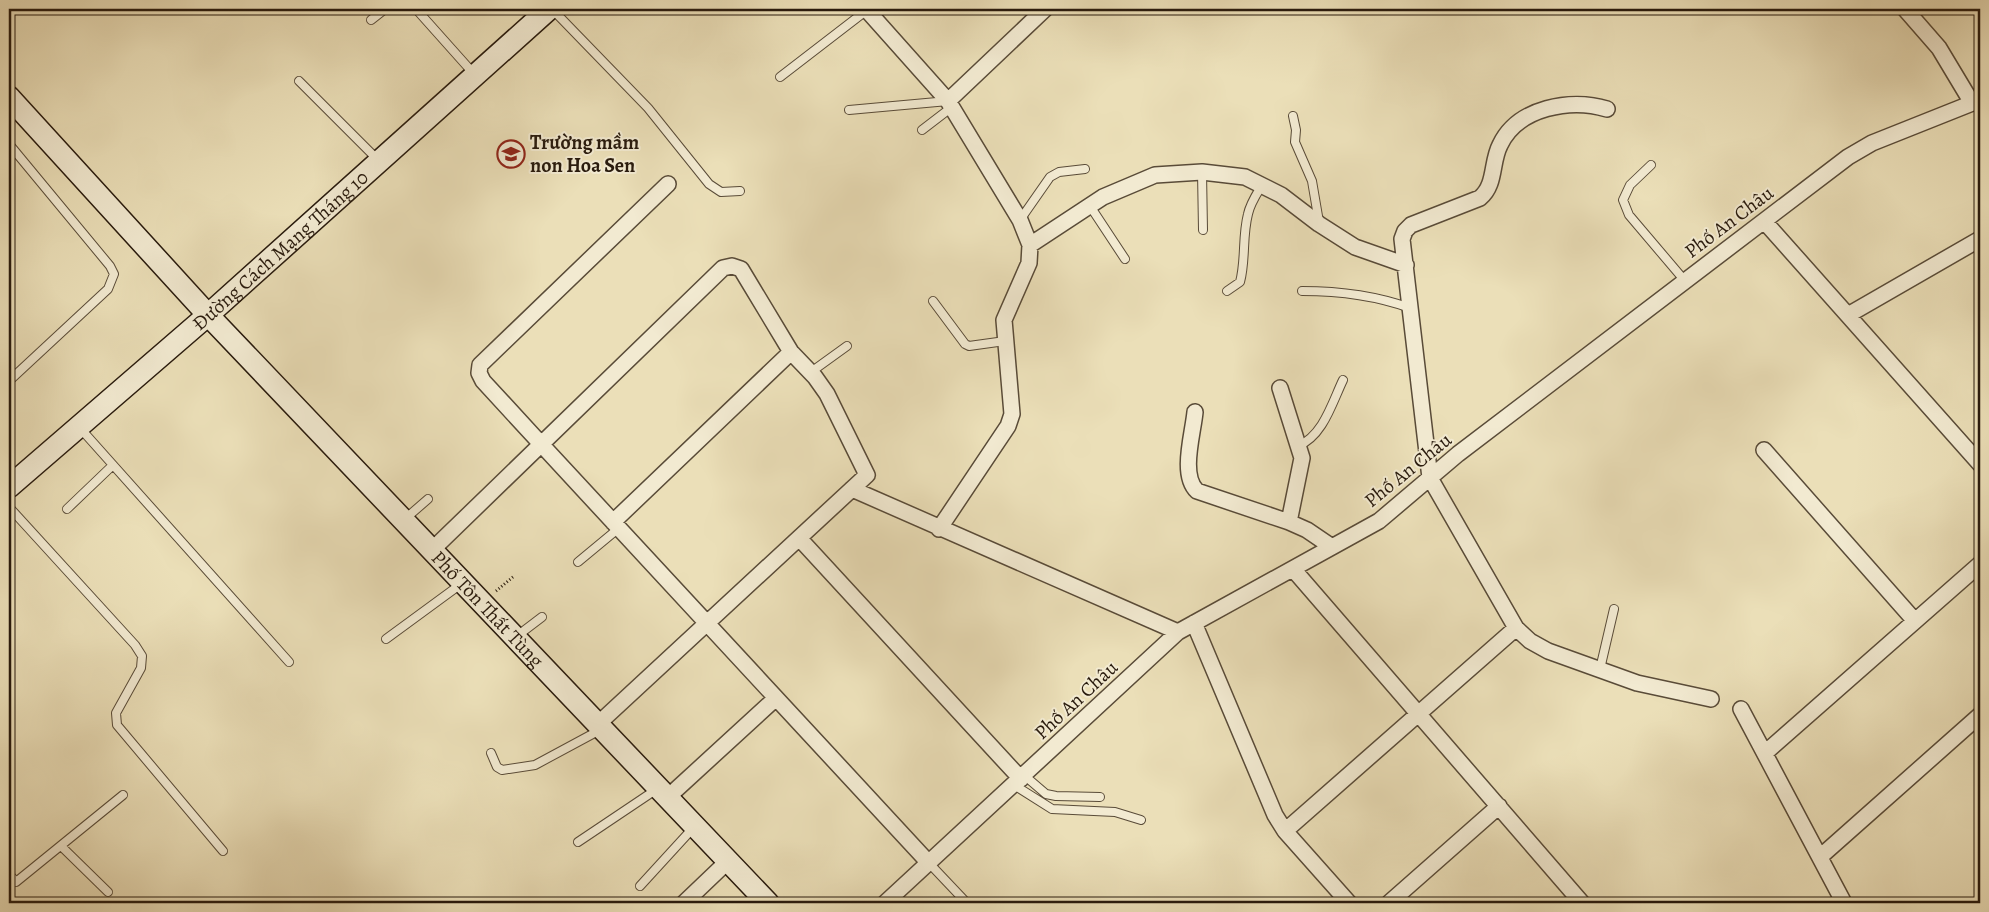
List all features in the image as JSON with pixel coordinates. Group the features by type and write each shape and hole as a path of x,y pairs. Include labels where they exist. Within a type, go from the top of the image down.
{"street":[{"name":"Đường Cách Mạng Tháng 10","path":"9,486 208,315 550,9"},
{"path":"867,9 950,104 1020,220 1030,245 1029,263 1004,320 1012,414 1008,426 939,528"},
{"path":"1905,9 1939,48 1976,101"},
{"path":"950,104 1043,10"},
{"name":"Phố Tôn Thất Tùng","path":"9,97 208,315 768,903"},
{"name":"Phố An Châu","path":"885,903 1178,632 1379,521 1458,454 1848,157 1872,143 1976,101"},
{"path":"1608,109 1595,105 1568,104 1546,108 1524,118 1509,131 1499,146 1487,192 1480,198 1411,225 1405,231 1402,239 1430,478 1516,628 1530,641 1542,648 1637,683 1711,698"},
{"path":"1030,245 1103,198 1155,175 1202,172 1245,178 1262,185 1281,195 1319,224 1355,247 1406,265"},
{"path":"668,184 480,365 479,373 483,381 928,862"},
{"path":"1764,221 1980,464"},
{"path":"1848,315 1978,242"},
{"path":"432,550 723,268 736,266 741,269 791,352 811,372 838,412 867,475 600,726"},
{"path":"616,525 791,352"},
{"path":"1280,388 1302,458 1288,522"},
{"path":"1195,412 1188,469 1192,486 1197,491 1288,522 1307,530 1332,547"},
{"path":"1764,450 1916,621"},
{"path":"852,489 1178,632"},
{"path":"799,538 1020,780"},
{"path":"1765,753 1980,564"},
{"path":"1293,569 1582,903"},
{"path":"1194,623 1275,815 1285,831 1349,903"},
{"path":"1285,831 1516,628"},
{"path":"663,793 776,698"},
{"path":"1741,709 1844,903"},
{"path":"1820,857 1980,715"},
{"path":"1389,903 1499,806"},
{"path":"684,903 728,861"}],"lane":[{"path":"372,20 385,9"},
{"path":"416,9 475,75"},
{"path":"550,9 648,108 709,184 721,192 740,190"},
{"path":"780,77 867,9"},
{"path":"299,81 380,161"},
{"path":"848,110 950,104"},
{"path":"922,130 950,104"},
{"path":"1292,116 1296,130 1295,142 1312,181 1319,224"},
{"path":"9,144 110,266 114,274 108,289 9,381"},
{"path":"1651,165 1630,185 1623,200 1629,215 1685,281"},
{"path":"1020,220 1050,177 1059,172 1085,169"},
{"path":"1202,172 1204,230"},
{"path":"1227,291 1240,282 1243,271 1247,217 1262,185"},
{"path":"1090,206 1125,259"},
{"path":"1302,291 1340,291 1385,299 1410,308"},
{"path":"932,301 965,344 969,346 1005,341"},
{"path":"811,372 847,346"},
{"path":"1298,446 1307,442 1318,432 1343,380"},
{"path":"79,426 289,662"},
{"path":"67,508 113,465"},
{"path":"404,520 428,498"},
{"path":"9,507 142,656 142,668 116,713 117,725 223,852"},
{"path":"578,562 616,525"},
{"path":"386,639 463,582"},
{"path":"1600,669 1614,609"},
{"path":"516,638 542,617"},
{"path":"491,753 497,767 502,770 535,765 600,726"},
{"path":"1020,780 1046,794 1100,797"},
{"path":"1020,780 1052,809 1115,812 1140,820"},
{"path":"578,842 663,793"},
{"path":"9,888 123,795"},
{"path":"640,886 695,826"},
{"path":"61,846 108,892"},
{"path":"928,862 964,900"},
{"path":"9,874 16,882"}],"place":[{"name":"Trường mầm non Hoa Sen","path":"511,154"}]}
